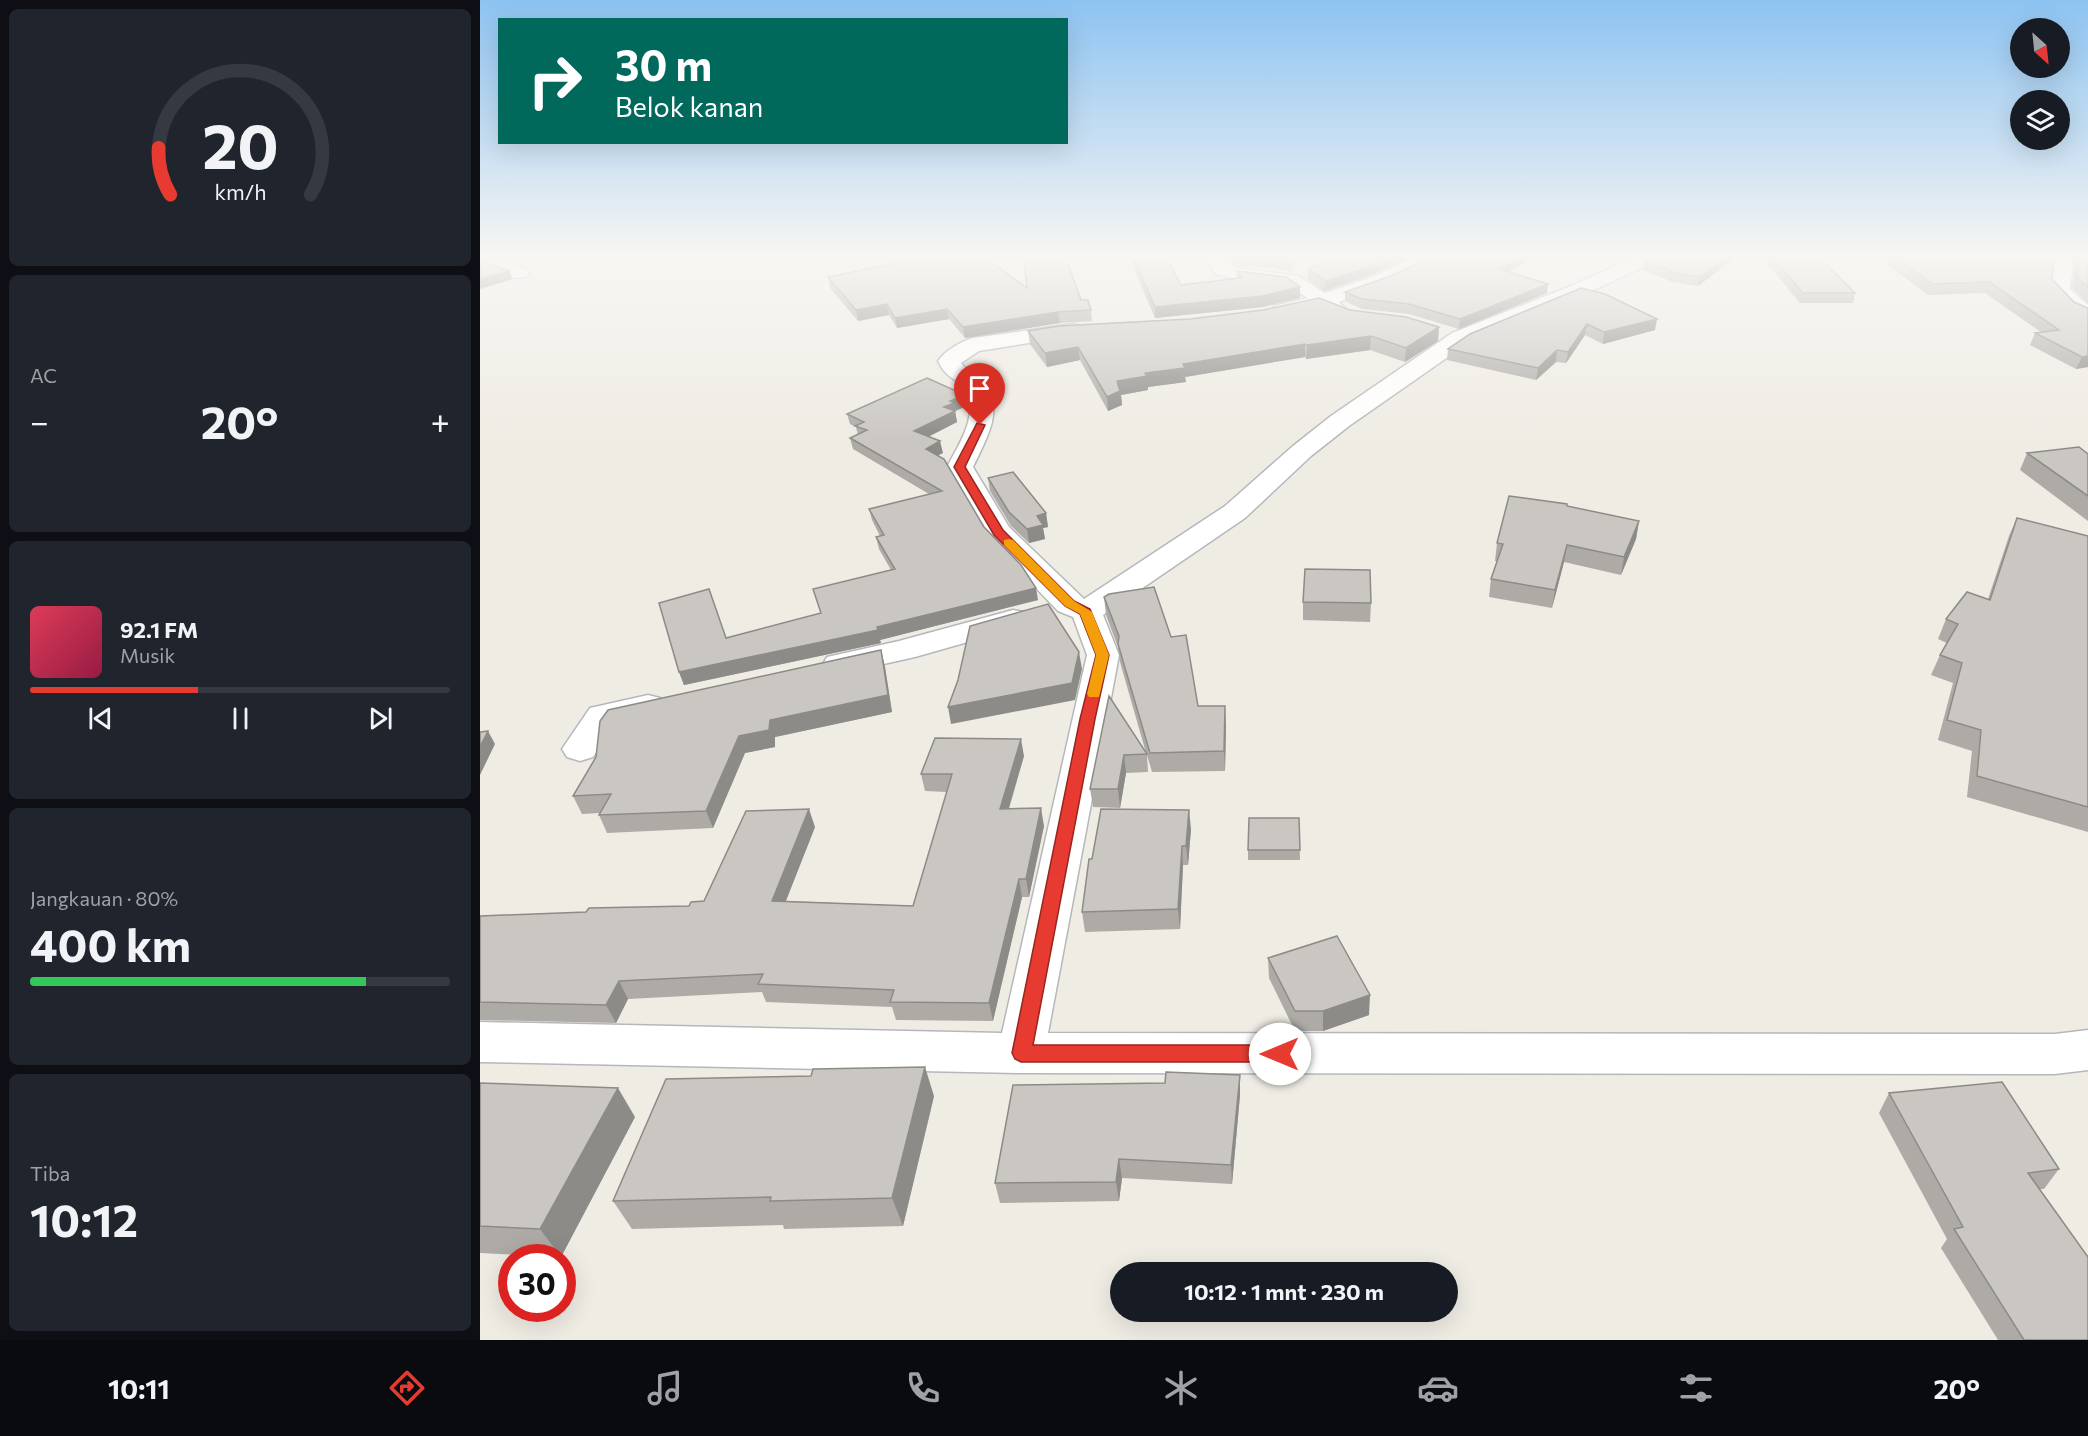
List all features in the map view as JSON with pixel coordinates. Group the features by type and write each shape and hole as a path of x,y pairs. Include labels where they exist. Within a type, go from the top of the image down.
{"street":[{"path":"811,670 1077,608 1235,512 1302,451 1450,335 1500,318"},
{"path":"1021,1053 1103,655 1077,608 998,532 960,467 980,425 983,407 973,383 954,371 948,361 973,345 1060,331 1095,329"},
{"path":"580,749 602,716 672,700"},
{"path":"480,1042 1021,1053 2055,1054 2088,1050"}],"building":[{"path":"955,318 1023,318 963,327"},
{"path":"1408,318 1439,327 1406,348 1371,336 1305,344 1183,364 1185,368 1145,373 1147,376 1117,381 1120,391 1107,397 1078,347 1045,353 1028,331 1059,326 1190,319"},
{"path":"1510,318 1657,319 1604,332 1587,324 1568,352 1557,350 1538,368 1448,349 1470,334"},
{"path":"2041,318 2088,318 2088,356 2082,357 2035,333 2059,330"},
{"path":"927,378 965,395 950,401 954,403 944,407 955,411 914,431 940,441 926,449 944,459 984,527 1021,565 1036,588 877,627 878,630 679,672 659,603 709,589 726,638 821,613 813,589 895,569 876,537 884,535 869,509 942,491 850,438 867,430 855,426 864,422 847,414"},
{"path":"2079,447 2088,454 2088,496 2027,453"},
{"path":"1013,472 1046,513 1037,516 1043,525 1027,529 1009,512 988,478"},
{"path":"1509,496 1567,504 1567,506 1639,521 1624,557 1567,545 1555,590 1491,579 1503,544 1497,543"},
{"path":"2017,518 2088,536 2088,807 1977,776 1981,730 1947,720 1962,663 1940,655 1958,624 1946,619 1967,592 1990,600"},
{"path":"1305,569 1370,570 1371,603 1303,602"},
{"path":"1154,587 1171,637 1186,635 1198,706 1225,706 1224,751 1150,753 1118,644 1119,636 1104,597 1109,594"},
{"path":"1048,604 1079,652 1072,683 948,707 958,680 970,626"},
{"path":"881,650 888,695 770,720 769,730 739,736 706,811 599,815 611,794 573,796 596,757 600,721 608,710"},
{"path":"1109,696 1147,754 1124,755 1118,789 1090,789"},
{"path":"488,731 480,747 480,732"},
{"path":"935,738 1021,739 1000,809 1041,808 1026,879 1019,879 989,1003 890,1002 894,990 758,984 763,974 619,981 606,1005 480,1002 480,916 586,912 589,908 689,906 691,902 704,901 746,811 809,809 772,901 913,906 952,774 921,774"},
{"path":"1101,809 1189,810 1186,846 1182,846 1178,909 1082,912 1089,859 1092,859"},
{"path":"1249,818 1299,818 1300,850 1248,850"},
{"path":"1337,936 1370,995 1323,1011 1295,1011 1268,958"},
{"path":"925,1067 892,1198 770,1201 771,1197 613,1201 666,1079 811,1076 813,1069"},
{"path":"1166,1072 1240,1075 1231,1165 1119,1159 1116,1182 995,1183 1013,1085 1165,1083"},
{"path":"2002,1082 2059,1169 2028,1173 2088,1257 2088,1340 2024,1340 1954,1229 1963,1227 1889,1093"},
{"path":"480,1083 618,1088 540,1229 480,1226"}],"slow traffic":[{"path":"1009,543 1069,604 1086,612 1103,655 1094,694"}],"route":[{"path":"980,425 960,467 998,532 1069,604 1086,612 1103,655 1021,1053 1280,1054"}]}
